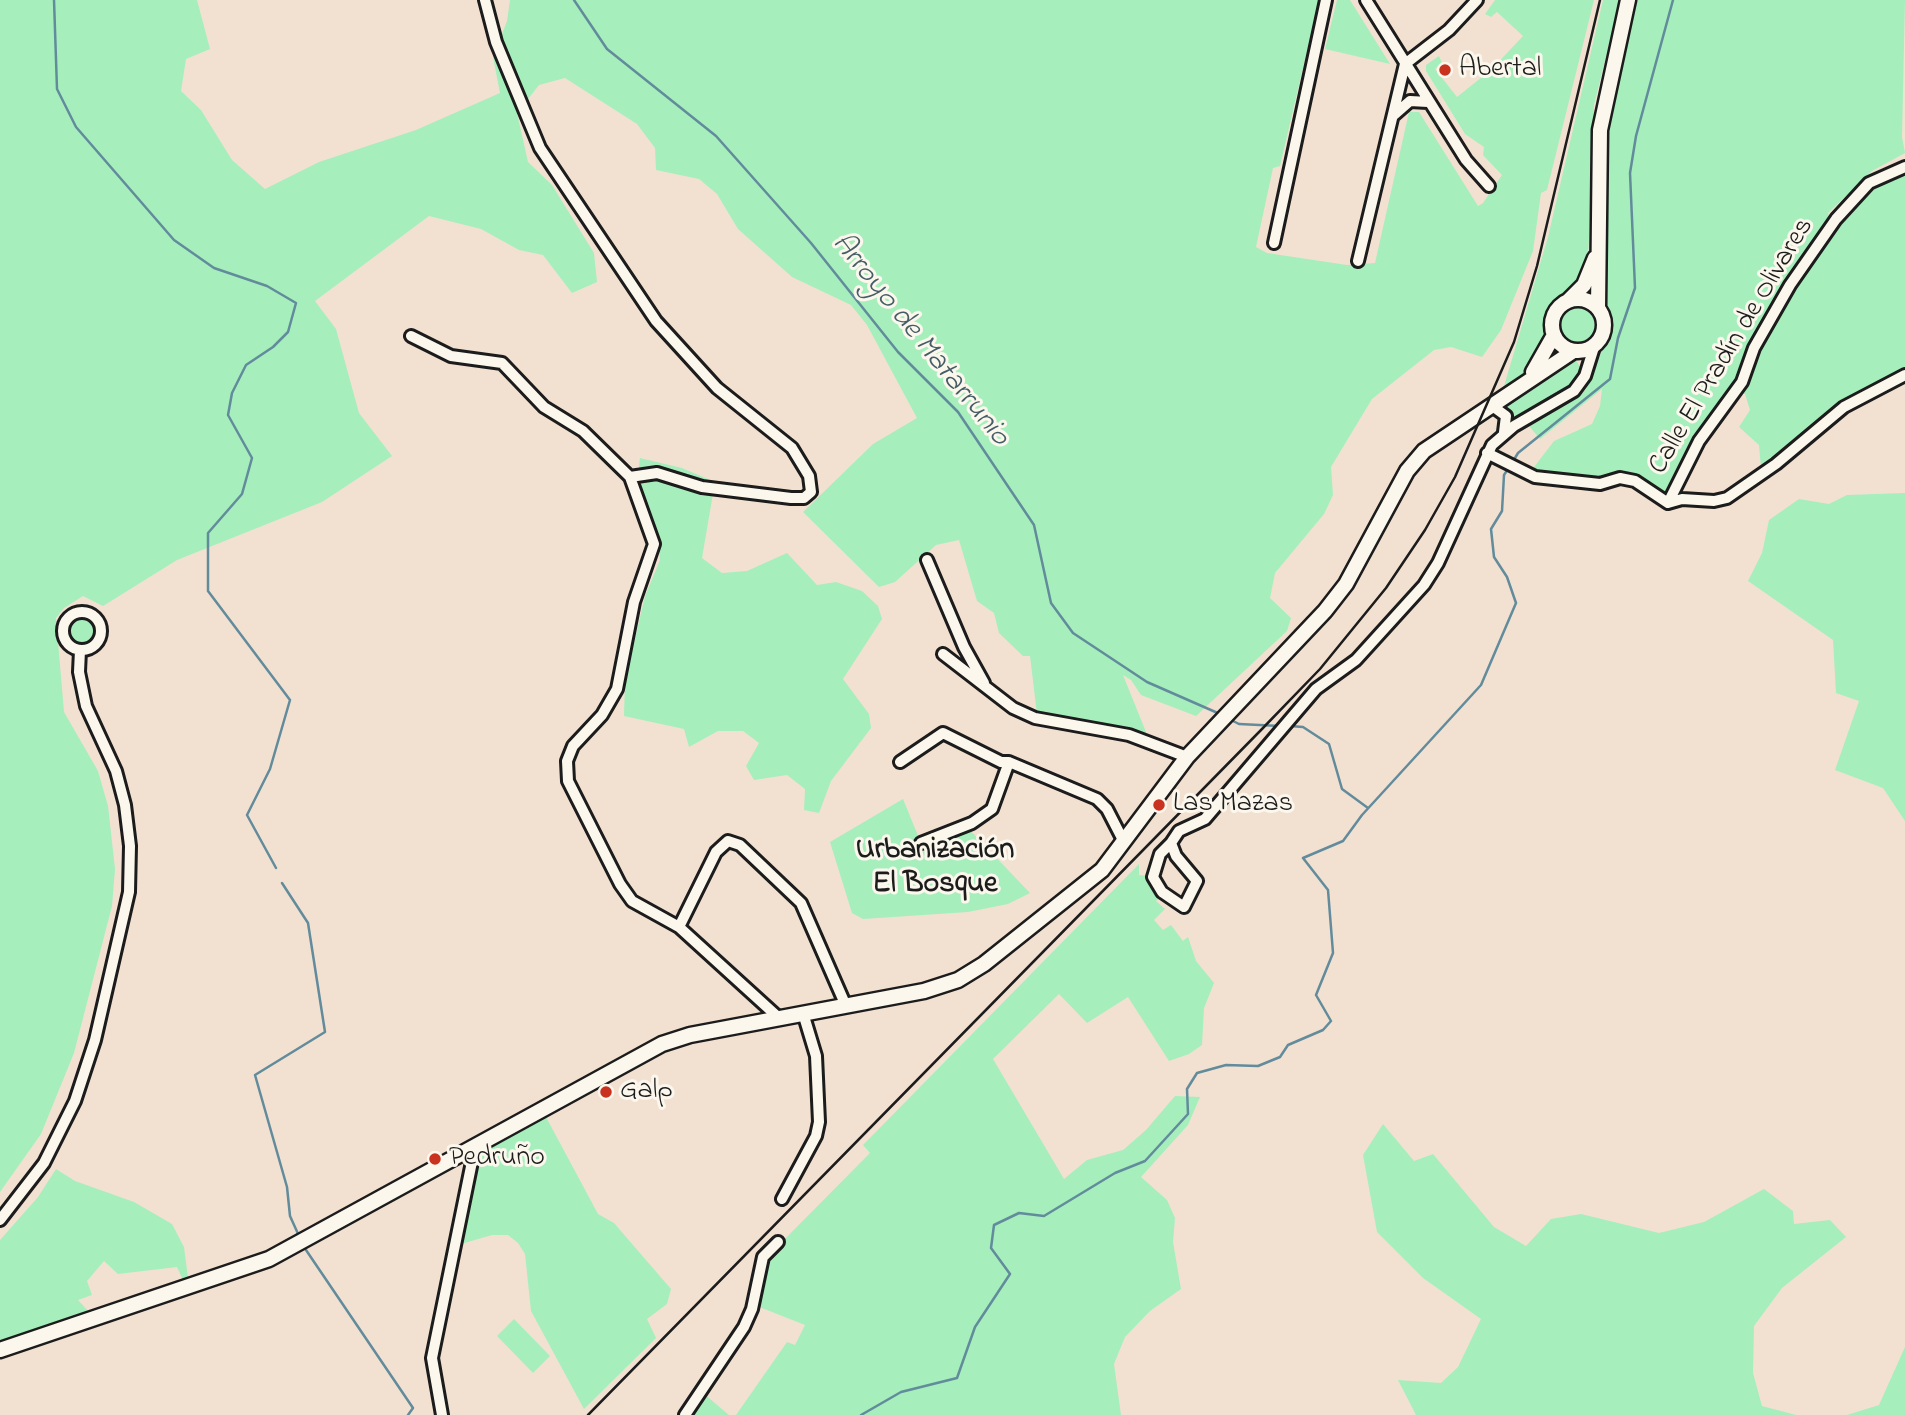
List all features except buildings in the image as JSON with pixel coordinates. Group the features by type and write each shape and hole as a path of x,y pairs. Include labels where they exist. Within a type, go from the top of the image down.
{"street":[{"path":"485,0 496,42 540,148 656,321 717,388 792,448 808,476 811,492 804,498 791,498 702,487 657,472 630,477"},
{"path":"1274,243 1326,0"},
{"path":"1366,0 1466,160 1489,186"},
{"path":"1358,261 1405,64 1449,30 1477,0"},
{"path":"1598,309 1600,130 1628,0"},
{"path":"1392,117 1410,101 1429,102"},
{"name":"Calle El Pradín de Olivares","path":"1668,503 1699,441 1742,382 1754,348 1790,285 1836,219 1870,183 1905,167"},
{"path":"1524,384 1542,362 1554,335 1555,315 1584,285 1599,246"},
{"path":"1171,843 1176,856 1197,881 1184,907 1162,892 1153,877 1160,854 1179,831 1205,819 1316,689 1356,660 1423,585 1438,563 1487,453 1504,432 1574,391 1585,376 1595,344 1603,331 1602,315 1589,302 1568,301"},
{"path":"1554,335 1565,348 1574,352 1585,376"},
{"path":"411,336 451,356 502,363 544,407 583,431 630,477 654,544 634,602 617,689 602,716 573,746 567,761 568,781 620,884 632,901 679,927 779,1017"},
{"path":"0,1350 269,1259 662,1044 690,1035 924,991 967,975 1080,890 1124,842 1187,757 1325,611 1346,584 1407,471 1442,437 1574,352 1595,344"},
{"path":"1487,453 1502,463 1535,477 1600,484 1620,478 1635,481 1668,503 1727,498 1776,464 1844,407 1905,375"},
{"path":"1491,405 1506,416 1504,432"},
{"path":"927,560 964,648 987,689"},
{"path":"0,1220 44,1163 75,1101 95,1040 129,892 130,846 125,805 116,771 86,706 79,672 80,650"},
{"path":"943,654 1013,708 1035,718 1129,735 1187,757"},
{"path":"900,762 943,733 1001,762 1009,762 1097,799 1107,809 1124,842"},
{"path":"921,843 972,823 992,809 1009,762"},
{"path":"679,927 716,852 728,841 740,845 801,903 846,1006"},
{"path":"782,1199 816,1136 819,1122 816,1056 803,1013"},
{"path":"442,1415 432,1358 475,1147"},
{"path":"685,1415 744,1327 752,1309 763,1257 779,1242"}],"green space":[{"path":"0,0 197,0 210,49 186,59 181,91 201,110 232,160 265,189 319,162 416,130 500,93 493,57 507,21 510,0 1319,0 1280,166 1273,168 1256,247 1267,253 1347,265 1375,263 1409,112 1419,112 1478,206 1483,203 1502,175 1483,155 1484,147 1465,134 1426,71 1426,65 1439,56 1442,63 1435,69 1457,97 1492,69 1523,36 1497,12 1491,17 1485,14 1495,0 1594,0 1547,190 1541,193 1533,251 1501,330 1482,357 1451,347 1434,350 1372,399 1331,467 1333,495 1324,514 1275,573 1270,598 1291,618 1287,631 1196,716 1141,695 1131,680 1123,675 1148,737 1099,723 1037,714 1030,656 1023,656 999,633 994,613 977,601 959,540 936,545 895,582 879,587 803,512 873,444 917,418 867,325 851,305 792,277 738,229 717,194 699,179 656,170 655,148 637,124 565,78 539,85 517,113 528,162 552,185 594,253 597,282 572,293 543,255 519,250 481,229 429,216 315,301 336,329 359,413 392,456 322,502 177,560 103,606 83,596 64,608 56,618 64,712 98,771 108,806 115,869 112,906 74,1053 41,1134 0,1192"},
{"path":"1337,0 1350,0 1390,64 1325,49"},
{"path":"1603,0 1620,0 1594,105 1588,262 1578,283 1552,307 1537,357 1525,375 1502,393 1548,237"},
{"path":"1633,0 1905,0 1902,137 1905,153 1872,171 1828,213 1830,220 1737,385 1691,444 1668,495 1638,478 1596,480 1531,471 1554,441 1592,424 1600,406 1602,389 1540,439 1529,426 1539,416 1578,397 1586,389 1609,332 1608,314 1602,312 1604,132"},
{"path":"1905,169 1905,371 1761,468 1759,445 1739,427 1750,410 1745,394 1738,392 1785,299 1836,222 1870,185"},
{"path":"1578,305 1592,311 1598,325 1592,339 1578,345 1564,339 1558,325 1564,311"},
{"path":"1575,358 1581,369 1573,385 1512,421 1501,406"},
{"path":"640,458 682,468 715,482 702,558 722,573 747,571 787,553 817,585 836,582 862,591 878,606 882,619 843,679 869,714 871,728 831,781 819,813 804,810 805,789 787,775 754,780 746,766 759,743 743,731 718,731 689,747 684,729 624,716 625,681 645,596 660,560 658,534 637,483"},
{"path":"1905,493 1905,821 1883,788 1835,770 1859,701 1836,693 1833,640 1748,581 1762,553 1769,520 1799,499 1829,504 1847,495"},
{"path":"82,617 92,621 96,631 92,641 82,645 72,641 68,631 72,621"},
{"path":"903,799 921,843 966,826 1030,893 1008,904 968,912 863,919 852,913 830,842"},
{"path":"1139,864 1139,875 1149,876 1161,896 1156,901 1165,909 1154,920 1163,930 1171,925 1183,941 1188,937 1196,961 1214,983 1204,1008 1202,1045 1189,1054 1169,1061 1128,997 1087,1023 1059,994 993,1059 1064,1179 1087,1160 1123,1150 1146,1130 1175,1096 1200,1097 1188,1125 1141,1177 1167,1200 1175,1218 1173,1242 1181,1289 1150,1311 1125,1337 1114,1364 1121,1415 736,1415 787,1342 795,1345 805,1325 757,1306 768,1256 870,1153 863,1145"},
{"path":"546,1117 598,1214 614,1223 671,1289 667,1304 647,1319 656,1338 584,1409 531,1311 525,1254 518,1243 508,1235 492,1235 461,1244 479,1154"},
{"path":"1383,1124 1414,1161 1433,1154 1494,1227 1526,1246 1551,1219 1581,1214 1659,1233 1704,1222 1764,1189 1793,1211 1794,1224 1830,1220 1846,1237 1782,1288 1754,1326 1753,1373 1762,1406 1796,1415 1416,1415 1398,1380 1441,1383 1458,1367 1481,1319 1423,1278 1377,1232 1363,1155"},
{"path":"56,1169 75,1181 134,1202 172,1224 184,1247 188,1278 183,1280 177,1267 118,1274 104,1261 87,1281 92,1295 78,1300 89,1312 0,1342 0,1240 38,1197"},
{"path":"514,1319 550,1356 533,1373 497,1336"},
{"path":"1905,1347 1905,1415 1847,1415 1879,1405"},
{"path":"703,1393 729,1415 689,1415"}],"waterway":[{"path":"54,0 57,89 76,127 174,240 214,268 267,286 296,303 288,332 273,347 246,365 232,393 228,415 252,458 242,494 208,533 208,591 290,700 270,769 247,815 276,868"},
{"name":"Arroyo de Matarrunio","path":"574,0 607,49 716,136 811,243 898,352 958,412 1034,525 1051,603 1073,633 1147,682 1220,714"},
{"path":"1512,463 1518,453 1610,379 1618,338 1635,288 1630,173 1636,136 1673,0"},
{"path":"861,1415 901,1392 957,1378 975,1327 1010,1274 991,1248 994,1225 1019,1213 1044,1216 1115,1173 1145,1161 1188,1114 1187,1089 1197,1073 1226,1065 1258,1066 1280,1057 1288,1045 1323,1030 1331,1021 1316,995 1333,953 1328,890 1303,858 1343,841 1362,815 1481,685 1516,603 1507,577 1494,557 1491,529 1502,511 1504,475 1508,469"},
{"name":"Arroyo de Matarrunio","path":"1229,719 1239,724 1280,726"},
{"name":"Arroyo de Matarrunio","path":"1290,726 1303,727 1329,744 1342,789 1368,808"},
{"path":"282,883 308,923 325,1032 255,1075 287,1187 290,1216 299,1236"},
{"path":"306,1250 413,1408 408,1415"}],"railway":[{"path":"588,1415 1320,669 1386,588 1425,530 1455,477 1514,342 1537,266 1600,0"}],"place":[{"name":"Abertal","path":"1445,70"},
{"name":"Las Mazas","path":"1159,805"},
{"name":"Galp","path":"606,1092"},
{"name":"Pedruño","path":"435,1159"}],"district":[{"name":"Urbanización El Bosque","path":"935,869"}]}
